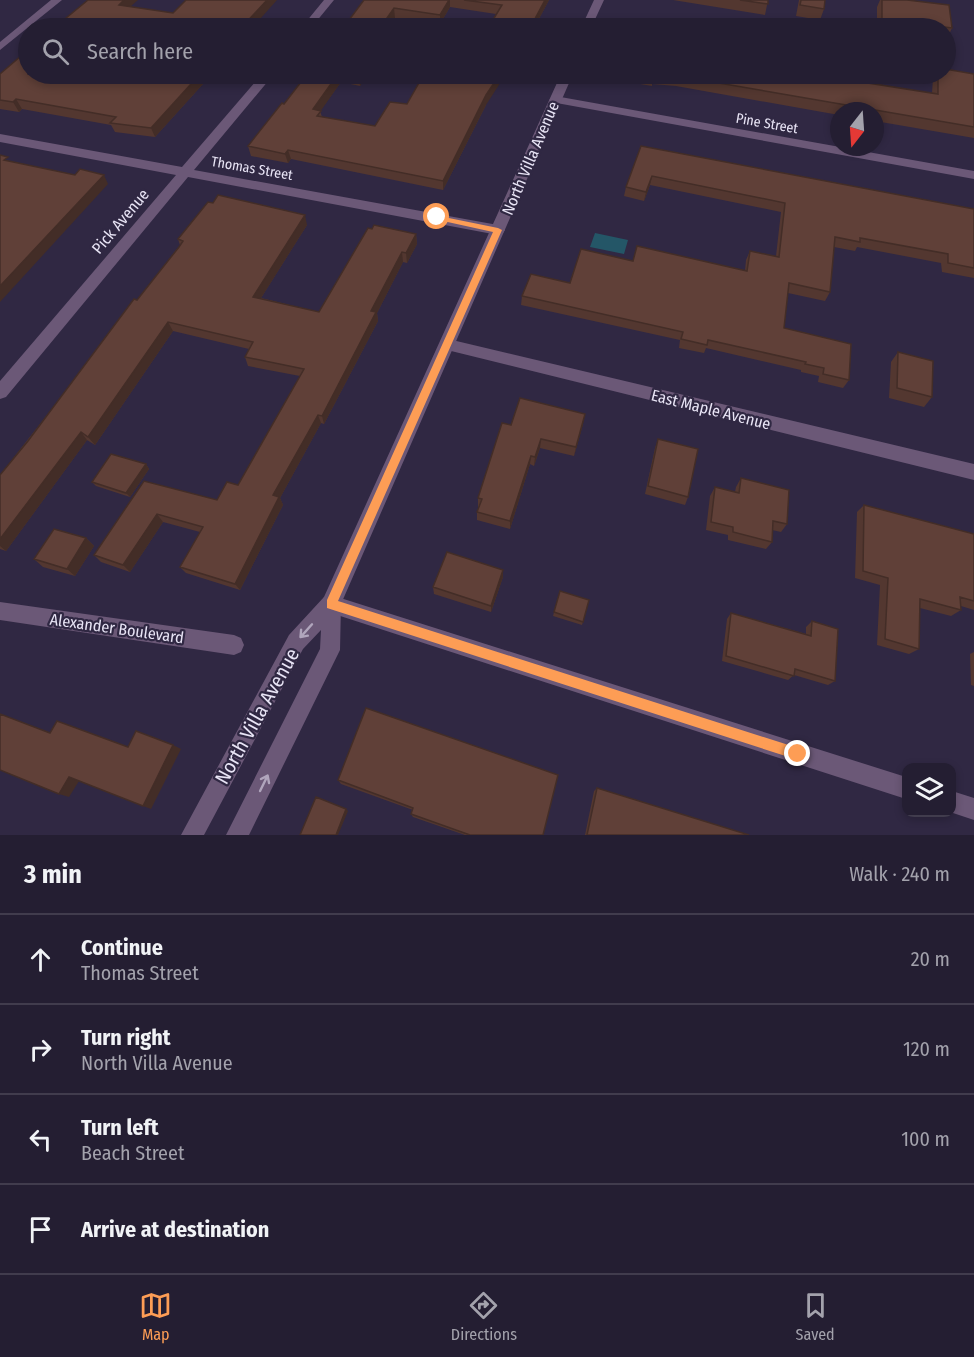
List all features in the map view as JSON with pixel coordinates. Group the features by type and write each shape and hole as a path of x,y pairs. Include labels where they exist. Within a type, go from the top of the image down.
{"street":[{"path":"35,18 57,0"},
{"path":"315,18 330,0"},
{"path":"591,18 599,0"},
{"path":"0,47 18,32"},
{"name":"Pick Avenue","path":"0,392 260,84"},
{"name":"North Villa Avenue","path":"192,835 296,642 331,604 562,84"},
{"name":"Pine Street","path":"555,100 974,175"},
{"name":"Thomas Street","path":"0,138 498,230"},
{"name":"East Maple Avenue","path":"448,345 974,472"},
{"path":"331,604 902,787"},
{"name":"North Villa Avenue","path":"237,835 330,651 331,604"},
{"name":"Alexander Boulevard","path":"0,611 234,645"},
{"path":"956,804 974,809"}],"water":[{"path":"595,233 628,240 624,254 590,247"}],"building":[{"path":"88,0 124,0 119,5 173,13 186,0 267,0 250,18 66,18"},
{"path":"364,0 449,0 440,15 394,8 387,18 350,18"},
{"path":"464,0 545,0 535,18 494,18 502,5"},
{"path":"740,0 768,0 768,4"},
{"path":"801,0 825,0 824,9 800,5"},
{"path":"882,0 907,0 949,5 951,18 882,18"},
{"path":"18,59 18,84 191,84 151,128 110,123 116,117 16,99 13,102 0,100 0,74"},
{"path":"956,71 974,74 974,127 884,111 884,102 830,102 724,84 875,84 938,94 938,84 956,84"},
{"path":"299,84 331,84 313,109 321,111 317,116 375,126 390,102 407,104 418,84 493,84 443,181 288,150 285,154 248,146 282,103 284,104"},
{"path":"641,146 974,209 974,268 948,263 948,254 860,238 860,242 835,237 830,292 789,283 784,328 851,344 849,380 823,374 824,368 805,364 806,362 708,340 707,345 681,339 683,332 522,296 531,274 570,283 581,249 633,261 637,246 747,271 750,251 779,257 785,203 652,176 646,192 626,187"},
{"path":"0,155 8,157 4,160 75,175 80,169 104,175 0,286"},
{"path":"218,195 305,215 253,297 319,312 368,228 372,229 374,225 416,234 406,253 402,252 371,311 376,312 322,416 318,415 273,495 279,497 235,584 180,567 203,527 157,514 123,565 94,555 144,481 217,500 227,482 238,485 304,369 245,357 253,342 168,322 88,437 81,432 0,539 0,475 134,299 137,300 179,247 183,241 178,239 208,202 213,203"},
{"path":"898,352 933,361 932,397 897,388"},
{"path":"520,398 585,414 576,447 541,439 535,457 531,456 510,521 477,512 482,499 478,498 502,423 511,425"},
{"path":"658,439 698,449 688,497 648,486"},
{"path":"111,454 146,464 126,493 92,482"},
{"path":"741,478 789,490 787,524 773,521 772,542 733,532 733,527 711,522 715,487 739,493"},
{"path":"864,505 974,534 974,601 960,597 961,610 920,599 919,649 885,639 888,578 863,571"},
{"path":"54,529 86,538 67,569 34,559"},
{"path":"447,552 503,570 491,606 433,587"},
{"path":"560,591 589,600 583,622 554,612"},
{"path":"731,613 811,636 812,621 838,629 835,681 795,669 794,676 726,656"},
{"path":"366,708 558,775 543,835 470,835 411,814 413,808 338,780"},
{"path":"0,714 50,733 57,721 128,747 136,731 173,745 143,806 69,777 59,794 0,770"},
{"path":"597,788 749,835 587,835"},
{"path":"316,797 346,809 336,835 300,835"}],"route":[{"path":"437,217 498,230 331,604 798,754"}]}
